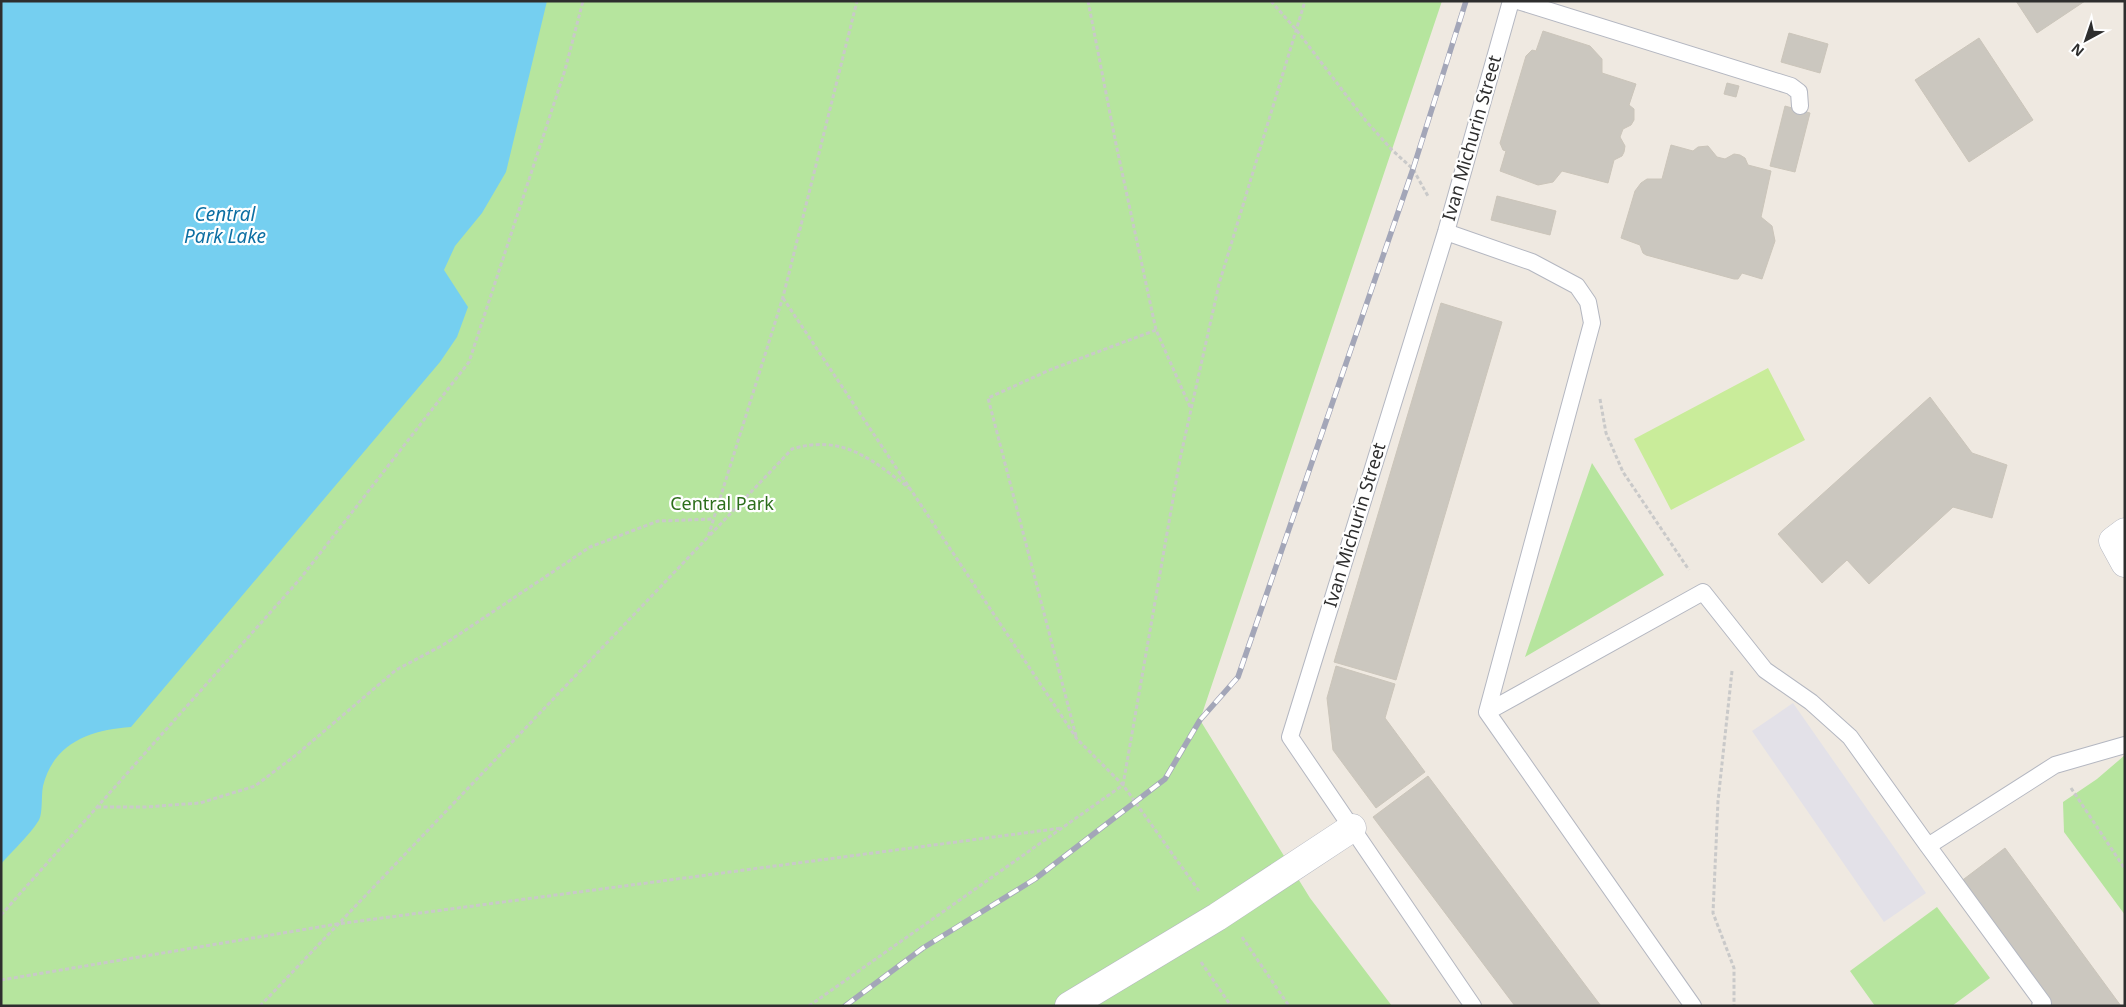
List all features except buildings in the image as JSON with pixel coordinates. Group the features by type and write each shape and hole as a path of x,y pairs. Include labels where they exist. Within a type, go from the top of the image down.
{"street":[{"path":"2125,532 2113,541 2125,563"},
{"path":"1069,1006 1221,914 1352,828"}],"lane":[{"name":"Ivan Michurin Street","path":"1473,1006 1290,737 1446,232 1511,1"},
{"path":"1518,1 1791,86 1799,92 1800,106"},
{"path":"1446,232 1532,262 1577,286 1588,302 1592,323 1488,712 1693,1006"},
{"path":"1488,712 1703,592 1765,670 1811,702 1850,737 2043,1003 2040,1006"},
{"path":"1928,846 2055,764 2125,745"}],"path":[{"path":"1,915 300,579 469,362 565,70 583,1"},
{"path":"708,537 783,297 857,1"},
{"path":"1088,1 1116,144 1156,330 1191,410"},
{"path":"1271,1 1298,32 1366,121 1392,150 1413,169 1446,232"},
{"path":"810,1006 1123,785 1180,460 1219,284 1306,1"},
{"path":"783,297 1077,739 1123,785 1289,1006"},
{"path":"1077,739 988,398 1052,369 1156,330"},
{"path":"1598,390 1606,433 1623,472 1703,592"},
{"path":"260,1006 792,449 810,444 835,444 859,453 911,490"},
{"path":"97,807 145,807 200,803 254,786 296,755 396,670 443,645 590,547 658,521 714,519"},
{"path":"1734,630 1731,691 1718,801 1713,913 1734,968 1734,1006"},
{"path":"2055,764 2125,869"},
{"path":"1,980 338,924 1064,828"},
{"path":"1183,937 1231,1006"}],"shaded area":[{"path":"1793,703 1926,893 1884,922 1752,731"}],"green space":[{"name":"Central Park","path":"1,1 1442,1 1200,720 1310,898 1392,1006 1,1006"},
{"path":"1768,368 1805,440 1671,510 1634,439"},
{"path":"1592,463 1664,575 1525,657"},
{"path":"2125,755 2125,915 2064,832 2063,802 2097,779"},
{"path":"1937,907 1990,978 1952,1006 1875,1006 1850,971"}],"water":[{"name":"Central Park Lake","path":"1,1 547,1 506,172 482,213 455,246 444,270 468,307 457,337 440,362 131,727 88,735 65,749 56,759 48,771 43,786 39,820 1,864"}],"railway":[{"path":"845,1006 923,948 1035,879 1165,779 1200,720 1238,677 1413,169 1466,1"}]}
